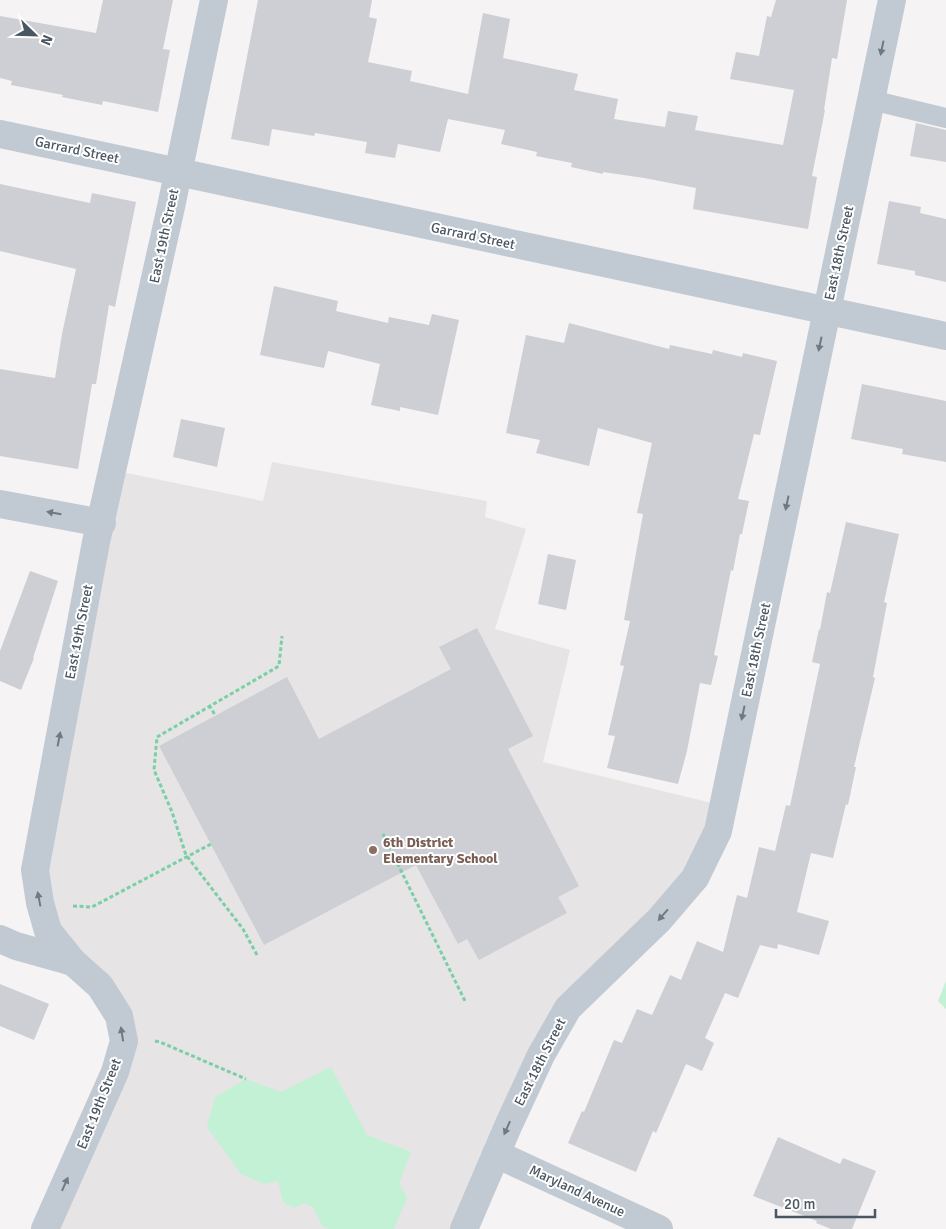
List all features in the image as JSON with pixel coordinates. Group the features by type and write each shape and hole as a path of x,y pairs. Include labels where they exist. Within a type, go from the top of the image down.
{"street":[{"name":"East 19th Street","path":"45,1229 115,1072 124,1041 118,1016 100,986 73,962 48,931 40,903 35,870 94,552 214,0"},
{"name":"East 18th Street","path":"464,1229 541,1055 568,1008 659,920 695,878 718,831 892,0"},
{"name":"Garrard Street","path":"0,134 946,336"},
{"path":"0,504 102,522"},
{"path":"0,939 16,946 73,962"},
{"name":"Maryland Avenue","path":"496,1154 659,1229"}],"lane":[{"path":"871,100 946,118"}],"path":[{"path":"257,955 243,930 186,856 172,812 154,770 157,737 209,705 279,666 282,636"},
{"path":"209,705 215,715"},
{"path":"383,834 465,1001"},
{"path":"70,906 92,907 210,844"},
{"path":"151,1041 160,1042 246,1078"}],"shaded area":[{"name":"6th District Elementary School","path":"272,462 487,501 485,517 526,529 495,629 570,650 543,762 724,806 718,831 568,1008 464,1229 45,1229 124,1041 40,903 112,470 263,501"}],"green space":[{"path":"946,981 946,1009 938,1001"},
{"path":"331,1067 367,1135 411,1152 399,1183 407,1198 394,1229 329,1229 322,1226 313,1207 304,1203 294,1208 283,1202 278,1181 264,1184 241,1174 207,1127 215,1097 246,1079 281,1092"}],"building":[{"path":"103,0 173,0 163,49 170,50 158,112 103,101 102,105 62,97 63,95 11,85 12,81 0,78 0,16 96,33"},
{"path":"258,0 372,0 369,17 377,19 368,62 412,71 410,81 468,94 483,13 510,19 503,58 578,74 574,90 618,99 614,119 665,127 668,111 698,116 695,130 783,145 794,90 730,79 736,52 759,56 767,16 771,17 776,0 847,0 837,59 832,58 825,110 812,176 817,177 808,229 693,209 696,188 644,178 603,172 603,174 571,167 572,163 536,156 537,152 501,144 505,130 448,119 440,152 398,144 395,158 365,153 367,142 315,133 314,136 272,129 269,146 231,139"},
{"path":"916,123 946,130 946,162 910,156"},
{"path":"0,184 90,203 92,193 136,202 115,307 109,305 96,384 92,384 78,469 0,456 0,369 55,378 76,269 0,251"},
{"path":"889,201 921,207 920,213 946,219 946,282 915,275 915,271 877,264"},
{"path":"274,286 338,301 336,311 388,323 389,317 429,325 432,314 459,320 438,415 400,407 400,411 371,405 380,364 328,351 324,368 260,355"},
{"path":"569,323 669,349 670,345 712,354 713,350 742,357 743,353 777,361 760,435 754,434 738,499 749,501 733,571 731,570 714,655 718,656 711,685 700,683 687,751 678,784 607,768 615,736 608,735 624,666 620,665 630,621 624,620 643,514 637,513 652,443 598,428 589,466 536,453 540,440 506,433 526,335 564,343"},
{"path":"862,384 946,401 946,462 902,454 903,449 851,439"},
{"path":"181,419 225,428 217,467 173,457"},
{"path":"846,522 899,534 884,602 887,603 873,677 875,678 854,767 856,767 848,805 846,804 833,858 811,853 797,912 829,921 819,955 778,944 777,949 760,945 738,998 725,993 705,1038 714,1043 702,1071 686,1064 656,1133 653,1131 636,1172 568,1143 582,1111 584,1112 614,1040 622,1043 637,1009 652,1015 670,975 681,980 697,941 723,952 737,895 747,898 759,847 775,851 786,805 790,806 820,664 812,662 827,592 830,593"},
{"path":"548,554 576,560 566,610 538,604"},
{"path":"30,571 58,581 34,658 21,690 0,681 0,651"},
{"path":"477,628 533,736 508,749 579,886 558,897 567,913 479,960 467,939 458,944 416,865 264,945 159,746 287,677 319,739 451,669 439,647"},
{"path":"0,984 49,1004 34,1040 0,1026"},
{"path":"778,1137 840,1164 843,1158 876,1171 852,1229 831,1229 816,1223 817,1221 753,1196"}],"place":[{"name":"6th District Elementary School","path":"373,850"}]}
